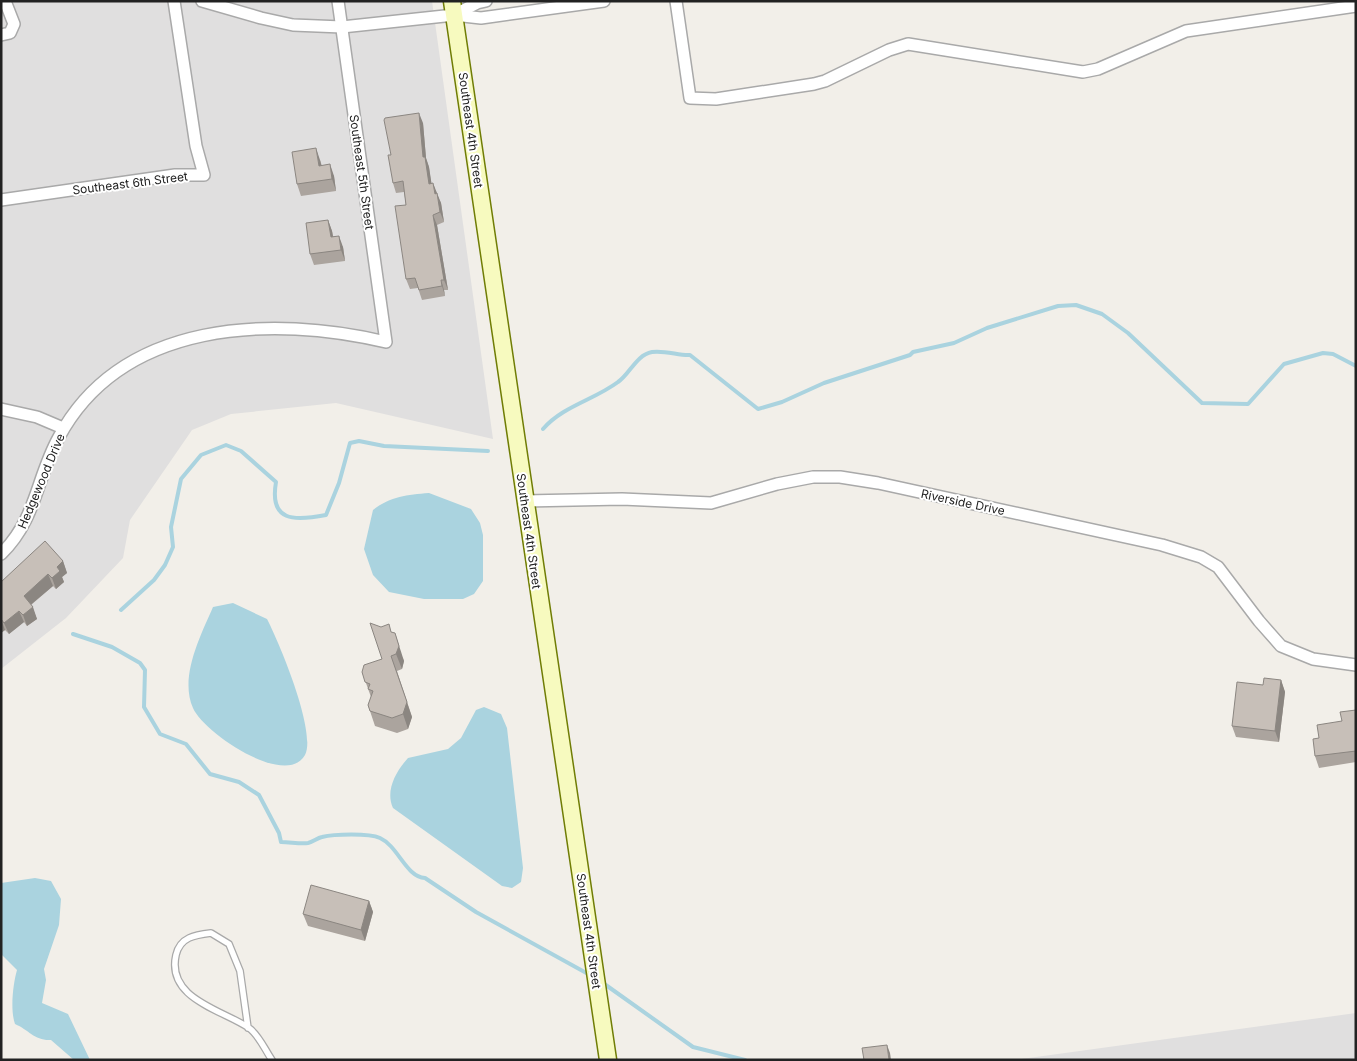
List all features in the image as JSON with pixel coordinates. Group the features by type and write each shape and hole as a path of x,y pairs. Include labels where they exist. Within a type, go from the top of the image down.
{"main road":[{"name":"Southeast 4th Street","path":"453,8 608,1060"}],"street":[{"path":"1,35 10,33 14,24 5,1"},
{"name":"Southeast 6th Street","path":"1,200 175,175 204,175 196,146 174,1"},
{"path":"202,1 293,25 342,27 486,1"},
{"name":"Southeast 5th Street","path":"338,1 386,342"},
{"path":"453,8 481,18 604,1"},
{"path":"676,1 690,98 716,99 825,82 889,50 908,44 1083,72 1098,69 1186,31 1356,6"},
{"name":"Hedgewood Drive","path":"1,554 12,543 28,520 49,460 63,428 78,408 106,380 137,359 180,340 257,328 352,334 386,342"},
{"path":"1,409 37,417 63,428"},
{"name":"Riverside Drive","path":"525,501 622,499 696,504 728,499 778,484 813,478 840,476 878,483 1162,545 1201,557 1218,567 1228,577 1259,621 1281,646 1313,660 1356,665"}],"lane":[{"path":"248,1028 240,971 228,944 211,933 183,940 178,946 174,965 179,982 189,994 212,1010 248,1028 256,1035 272,1060"}],"shaded area":[{"path":"1,1 432,1 493,439 336,403 231,414 192,430 130,520 123,558 66,618 1,669"},
{"path":"1356,1013 1356,1060 1015,1060"}],"water":[{"path":"429,493 471,509 480,523 483,535 483,581 474,594 463,599 424,599 389,592 373,575 364,549 373,510 393,499"},
{"path":"233,603 267,619 280,647 295,687 306,727 307,743 305,755 295,764 281,765 264,761 246,753 212,730 193,708 189,696 189,683 193,656 213,607"},
{"path":"484,707 501,714 507,728 523,868 521,882 512,888 502,886 393,808 391,802 390,795 393,781 399,769 408,758 448,749 461,738 476,710"},
{"path":"35,878 51,881 61,899 59,925 44,969 46,980 42,1003 68,1014 90,1060 74,1060 51,1040 36,1037 15,1024 13,1018 14,982 17,970 1,954 1,883"}],"building":[{"path":"419,113 423,157 425,157 429,184 433,183 435,194 437,193 440,212 433,215 444,280 441,280 442,286 419,290 415,278 406,279 395,206 406,205 403,181 393,183 388,155 391,155 384,120 385,118"},
{"path":"316,148 319,166 330,164 332,179 297,184 292,152"},
{"path":"328,220 331,237 339,236 341,250 310,254 306,223"},
{"path":"45,541 63,561 57,567 60,571 52,578 48,574 24,596 33,607 23,615 19,611 4,623 1,619 1,582"},
{"path":"370,623 381,627 389,624 391,632 395,633 399,646 396,654 391,656 407,702 403,714 392,718 370,711 368,705 373,691 368,689 370,684 365,682 362,672 364,665 382,659"},
{"path":"1264,678 1281,680 1275,731 1232,726 1237,682 1263,685"},
{"path":"1356,710 1356,751 1315,756 1313,739 1319,738 1317,725 1342,721 1340,712"},
{"path":"311,885 369,901 361,930 303,914"},
{"path":"887,1045 889,1060 864,1060 862,1048"}],"waterway":[{"path":"543,429 560,414 618,382 637,361 652,352 690,355 758,409 782,402 824,383 910,355 913,352 954,343 987,328 1058,306 1076,305 1102,314 1128,333 1202,403 1248,404 1284,364 1323,353 1333,354 1356,366"},
{"path":"121,610 154,580 165,565 173,547 171,527 181,479 201,455 226,445 241,451 276,482 276,505 280,512 286,516 304,518 326,515 339,483 350,443 359,441 384,446 488,451"},
{"path":"73,634 112,647 140,663 145,670 144,707 160,734 186,744 210,774 239,782 259,795 279,833 281,842 308,843 322,837 343,835 368,835 380,838 392,847 407,867 418,876 425,878 476,912 590,975"},
{"path":"603,983 693,1047 745,1060"}]}
